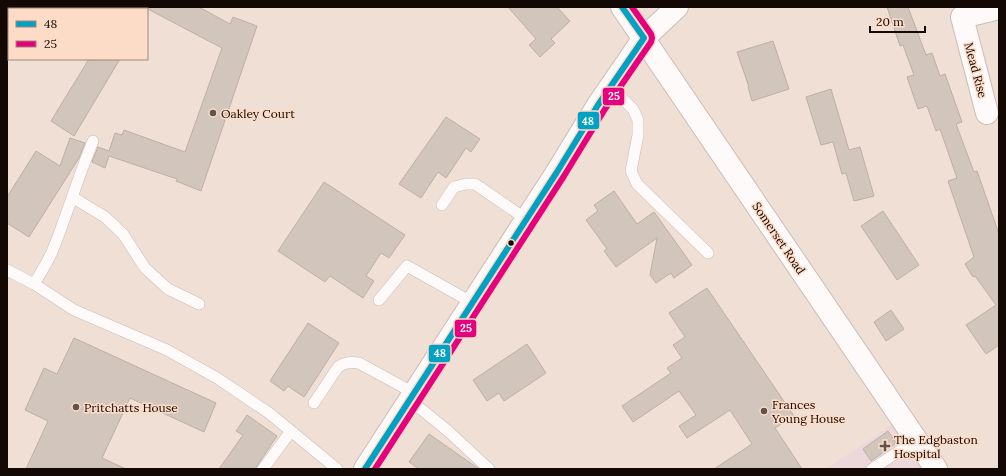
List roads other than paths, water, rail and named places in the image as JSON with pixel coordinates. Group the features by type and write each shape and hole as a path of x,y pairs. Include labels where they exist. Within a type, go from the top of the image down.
{"street":[{"name":"Somerset Road","path":"622,7 936,469"},
{"path":"365,469 610,87 644,38 677,7"},
{"name":"Mead Rise","path":"987,113 962,17 999,8"}],"lane":[{"path":"610,87 632,109 638,120 638,136 631,171 637,184 708,253"},
{"path":"34,284 51,253 81,169 93,141"},
{"path":"442,205 454,187 466,184 476,184 526,219"},
{"path":"72,197 105,217 123,234 145,268 168,289 199,304"},
{"path":"379,300 407,266 472,303"},
{"path":"7,270 34,284 74,310 167,350 217,378 269,413 337,469"},
{"path":"314,403 338,367 344,363 359,363 412,396 490,469"},
{"path":"263,469 291,431"},
{"path":"872,469 916,440"}],"place":[{"name":"Oakley Court","path":"213,113"},
{"name":"Pritchatts House","path":"76,407"},
{"name":"Frances Young House","path":"764,411"},
{"name":"The Edgbaston Hospital","path":"885,446"}]}
